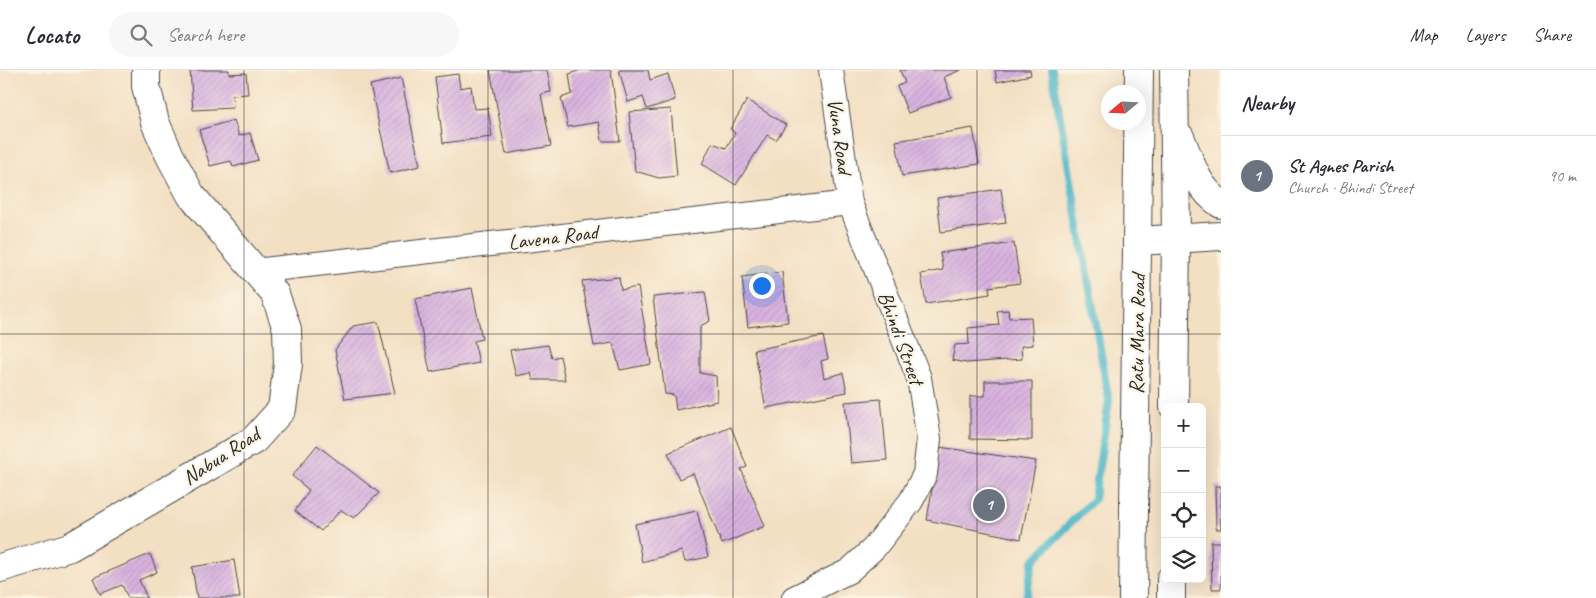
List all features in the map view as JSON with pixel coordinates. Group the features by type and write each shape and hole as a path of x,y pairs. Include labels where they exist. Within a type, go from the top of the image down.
{"main road":[{"name":"Nabua Road","path":"0,568 70,546 254,440 282,409 288,364 287,329 275,294 191,195 170,156 155,122 146,86 146,70"},
{"name":"Ratu Mara Road","path":"1132,598 1139,70"},
{"name":"Ratu Mara Road","path":"1174,70 1176,237 1174,403"},
{"path":"1174,122 1200,184 1210,197 1221,204"},
{"path":"1138,241 1176,237 1221,236"},
{"path":"1171,583 1171,598"}],"street":[{"name":"Vuna Road","path":"831,70 850,202"},
{"name":"Lavena Road","path":"255,271 850,202"},
{"name":"Bhindi Street","path":"794,598 849,571 874,548 911,501 925,474 929,439 919,378 850,202"}],"building":[{"path":"190,70 229,70 229,74 246,73 248,94 232,95 233,108 193,110"},
{"path":"490,70 547,70 551,92 541,94 551,146 506,154"},
{"path":"581,70 611,70 620,141 602,141 599,122 568,127 561,98 572,94 569,74"},
{"path":"619,70 648,70 650,80 668,74 675,100 647,109 643,97 628,102"},
{"path":"900,70 961,70 944,77 951,97 908,113 897,86 905,83"},
{"path":"995,70 1030,70 1031,75 997,82"},
{"path":"458,74 460,88 471,86 474,109 488,108 492,137 443,143 435,77"},
{"path":"401,78 420,166 390,173 370,85"},
{"path":"747,100 786,125 776,140 767,135 736,185 702,164 712,143 726,148 735,133 730,129"},
{"path":"671,109 677,176 659,178 635,171 629,112"},
{"path":"234,120 239,136 250,133 258,160 233,167 231,161 210,166 199,130"},
{"path":"973,128 979,164 902,176 896,141"},
{"path":"1001,189 1006,223 941,232 937,198"},
{"path":"1014,243 1020,283 989,287 990,294 926,304 921,274 943,270 940,253"},
{"path":"782,272 788,322 748,327 742,277"},
{"path":"619,277 621,290 638,287 651,364 620,370 613,343 594,346 582,281"},
{"path":"472,288 482,339 474,341 479,363 430,372 415,299"},
{"path":"705,292 710,321 700,326 700,373 716,376 717,401 676,410 674,395 665,394 653,297"},
{"path":"1008,310 1009,318 1031,317 1033,345 1021,346 1022,359 966,363 952,360 955,345 969,344 968,328 999,325 997,311"},
{"path":"378,322 395,393 345,399 335,350 353,326"},
{"path":"823,336 828,359 821,361 824,378 843,373 847,392 766,408 754,350"},
{"path":"548,345 552,358 560,356 565,380 533,380 531,373 516,376 510,350"},
{"path":"985,381 1032,381 1032,440 970,439 970,396 985,396"},
{"path":"881,399 887,460 851,463 845,402"},
{"path":"731,427 747,467 741,469 765,526 722,544 693,473 679,479 668,453"},
{"path":"317,445 379,493 354,518 341,510 321,531 295,511 309,490 292,476"},
{"path":"939,447 1036,461 1021,539 927,520"},
{"path":"1215,486 1221,486 1221,529 1216,529"},
{"path":"697,511 708,557 685,562 682,551 642,562 635,524"},
{"path":"1211,542 1221,542 1221,589 1212,589"},
{"path":"150,554 157,572 139,580 147,598 128,598 122,585 100,594 93,578"},
{"path":"234,560 240,598 197,598 192,567"}],"waterway":[{"path":"1026,598 1033,561 1094,499 1109,401 1052,70"}],"place":[{"name":"St Agnes Parish","path":"989,505"}]}
